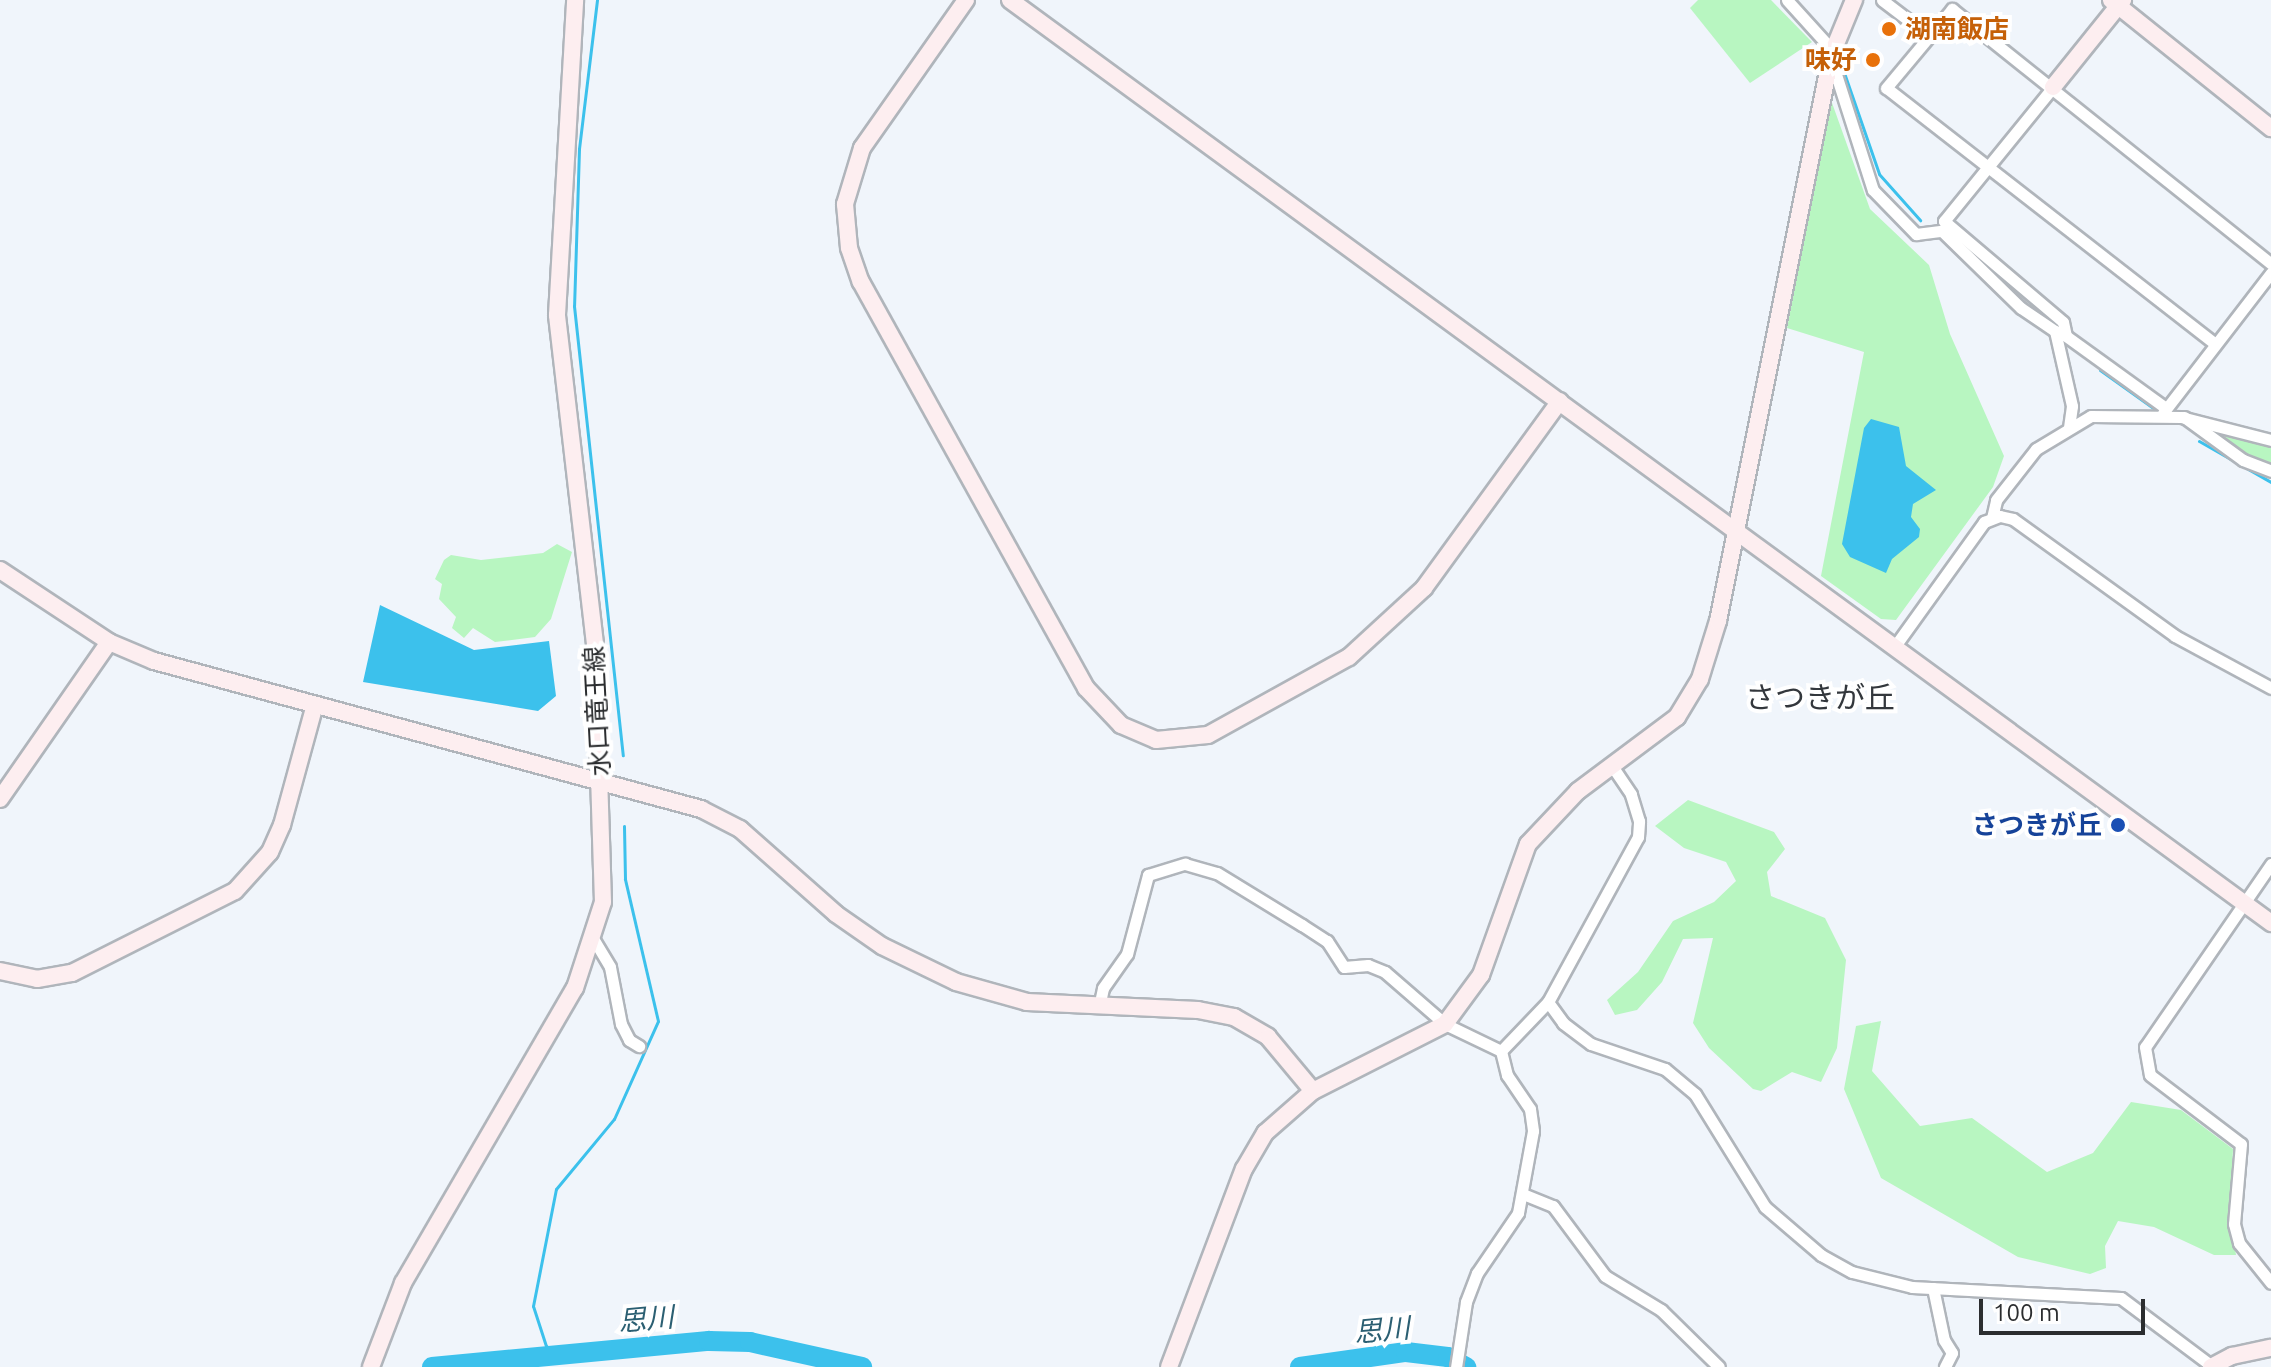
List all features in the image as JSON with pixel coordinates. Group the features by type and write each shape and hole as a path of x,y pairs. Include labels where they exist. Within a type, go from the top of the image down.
{"street":[{"name":"水口竜王線","path":"372,1364 403,1283 575,988 594,940 603,902 595,644 557,315 575,0"},
{"path":"966,0 858,156 845,204 849,248 861,282 1086,688 1121,725 1156,740 1208,735 1349,657 1424,588 1560,401"},
{"path":"1010,0 2271,923"},
{"path":"1787,0 1826,43 1873,190 1916,234 1942,231 2052,322 2072,406 2069,427"},
{"path":"1169,1367 1244,1169 1283,1113 1313,1091 1445,1024 1481,975 1528,844 1548,818 1612,766 1658,734 1688,702 1710,652 1831,56 1854,0"},
{"path":"1882,0 1928,35"},
{"path":"2163,412 2066,336 1944,221 2053,87 2117,2 2271,128"},
{"path":"2214,343 1886,88 1952,9 2271,264"},
{"path":"2163,412 2271,273"},
{"path":"1895,646 1977,530 1992,518 1996,500 2027,458 2069,427 2091,416 2163,412 2271,440"},
{"path":"2184,417 2243,460 2271,471"},
{"path":"1992,518 2013,519 2175,636 2271,688"},
{"path":"0,570 109,642 154,661 314,708 701,809 740,829 836,914 882,946 956,982 1027,1002 1198,1010 1234,1017 1268,1037 1313,1091"},
{"path":"0,799 109,642"},
{"path":"0,971 37,979 72,973 235,891 270,852 282,825 314,708"},
{"path":"1501,1051 1548,1002 1638,837 1639,821 1631,794 1612,766"},
{"path":"1099,1007 1103,988 1127,954 1148,875 1185,864 1217,873 1327,941 1344,967 1368,965 1385,972 1445,1024 1501,1051"},
{"path":"2271,864 2150,1032 2146,1061 2150,1075 2171,1094 2241,1144 2234,1224 2239,1243 2271,1283"},
{"path":"594,940 610,967 621,1024 629,1040 639,1046"},
{"path":"1548,1002 1563,1023 1591,1044 1665,1069 1695,1094 1756,1196 1821,1255 1852,1272 1933,1288 2121,1298 2211,1367 2270,1347"},
{"path":"1456,1367 1477,1273 1508,1231 1523,1194 1533,1131 1530,1109 1507,1075 1501,1051"},
{"path":"1523,1194 1553,1206 1605,1276 1661,1310 1719,1367"},
{"path":"1933,1288 1944,1340 1952,1353 1945,1367"}],"green space":[{"path":"1698,0 1771,0 1812,42 1750,83 1690,8"},
{"path":"1831,100 1870,209 1929,265 1950,334 2004,456 1993,487 1896,620 1881,619 1821,576 1864,352 1787,328"},
{"path":"2192,423 2271,446 2271,467 2252,461"},
{"path":"557,544 572,552 551,619 535,637 495,642 473,628 464,638 452,628 456,617 439,599 442,584 435,579 444,560 451,555 481,560 543,553"},
{"path":"1688,800 1774,832 1785,849 1767,872 1771,896 1825,918 1846,960 1837,1048 1821,1082 1792,1072 1761,1091 1753,1089 1709,1048 1693,1023 1713,938 1683,939 1662,982 1637,1010 1615,1015 1607,1000 1638,972 1673,921 1714,902 1736,881 1726,862 1684,848 1655,826"},
{"path":"1881,1021 1872,1071 1920,1126 1972,1118 2047,1172 2093,1153 2131,1102 2181,1110 2233,1149 2230,1213 2236,1255 2214,1255 2154,1227 2118,1221 2105,1246 2106,1268 2090,1274 2018,1257 1881,1178 1844,1089 1856,1026"}],"water":[{"path":"1871,419 1899,427 1906,466 1936,490 1913,504 1911,517 1920,529 1919,537 1892,559 1886,573 1850,557 1842,544 1864,428"},
{"path":"380,605 474,650 549,641 556,696 538,711 363,682"}],"waterway":[{"path":"597,0 579,149 574,306 623,755"},
{"path":"1841,64 1879,174 1920,220"},
{"path":"2100,370 2153,408"},
{"path":"2199,441 2271,482"},
{"path":"561,1356 546,1346 533,1306 556,1189 614,1119 658,1021 625,879 624,826"},
{"name":"思川","path":"432,1367 709,1341 750,1342 862,1367"},
{"name":"思川","path":"1300,1367 1406,1352 1448,1357 1466,1367"}],"place":[{"name":"湖南飯店","path":"1889,29"},
{"name":"味好","path":"1873,60"},
{"name":"さつきが丘","path":"2118,825"}],"district":[{"name":"さつきが丘","path":"1820,697"}]}
